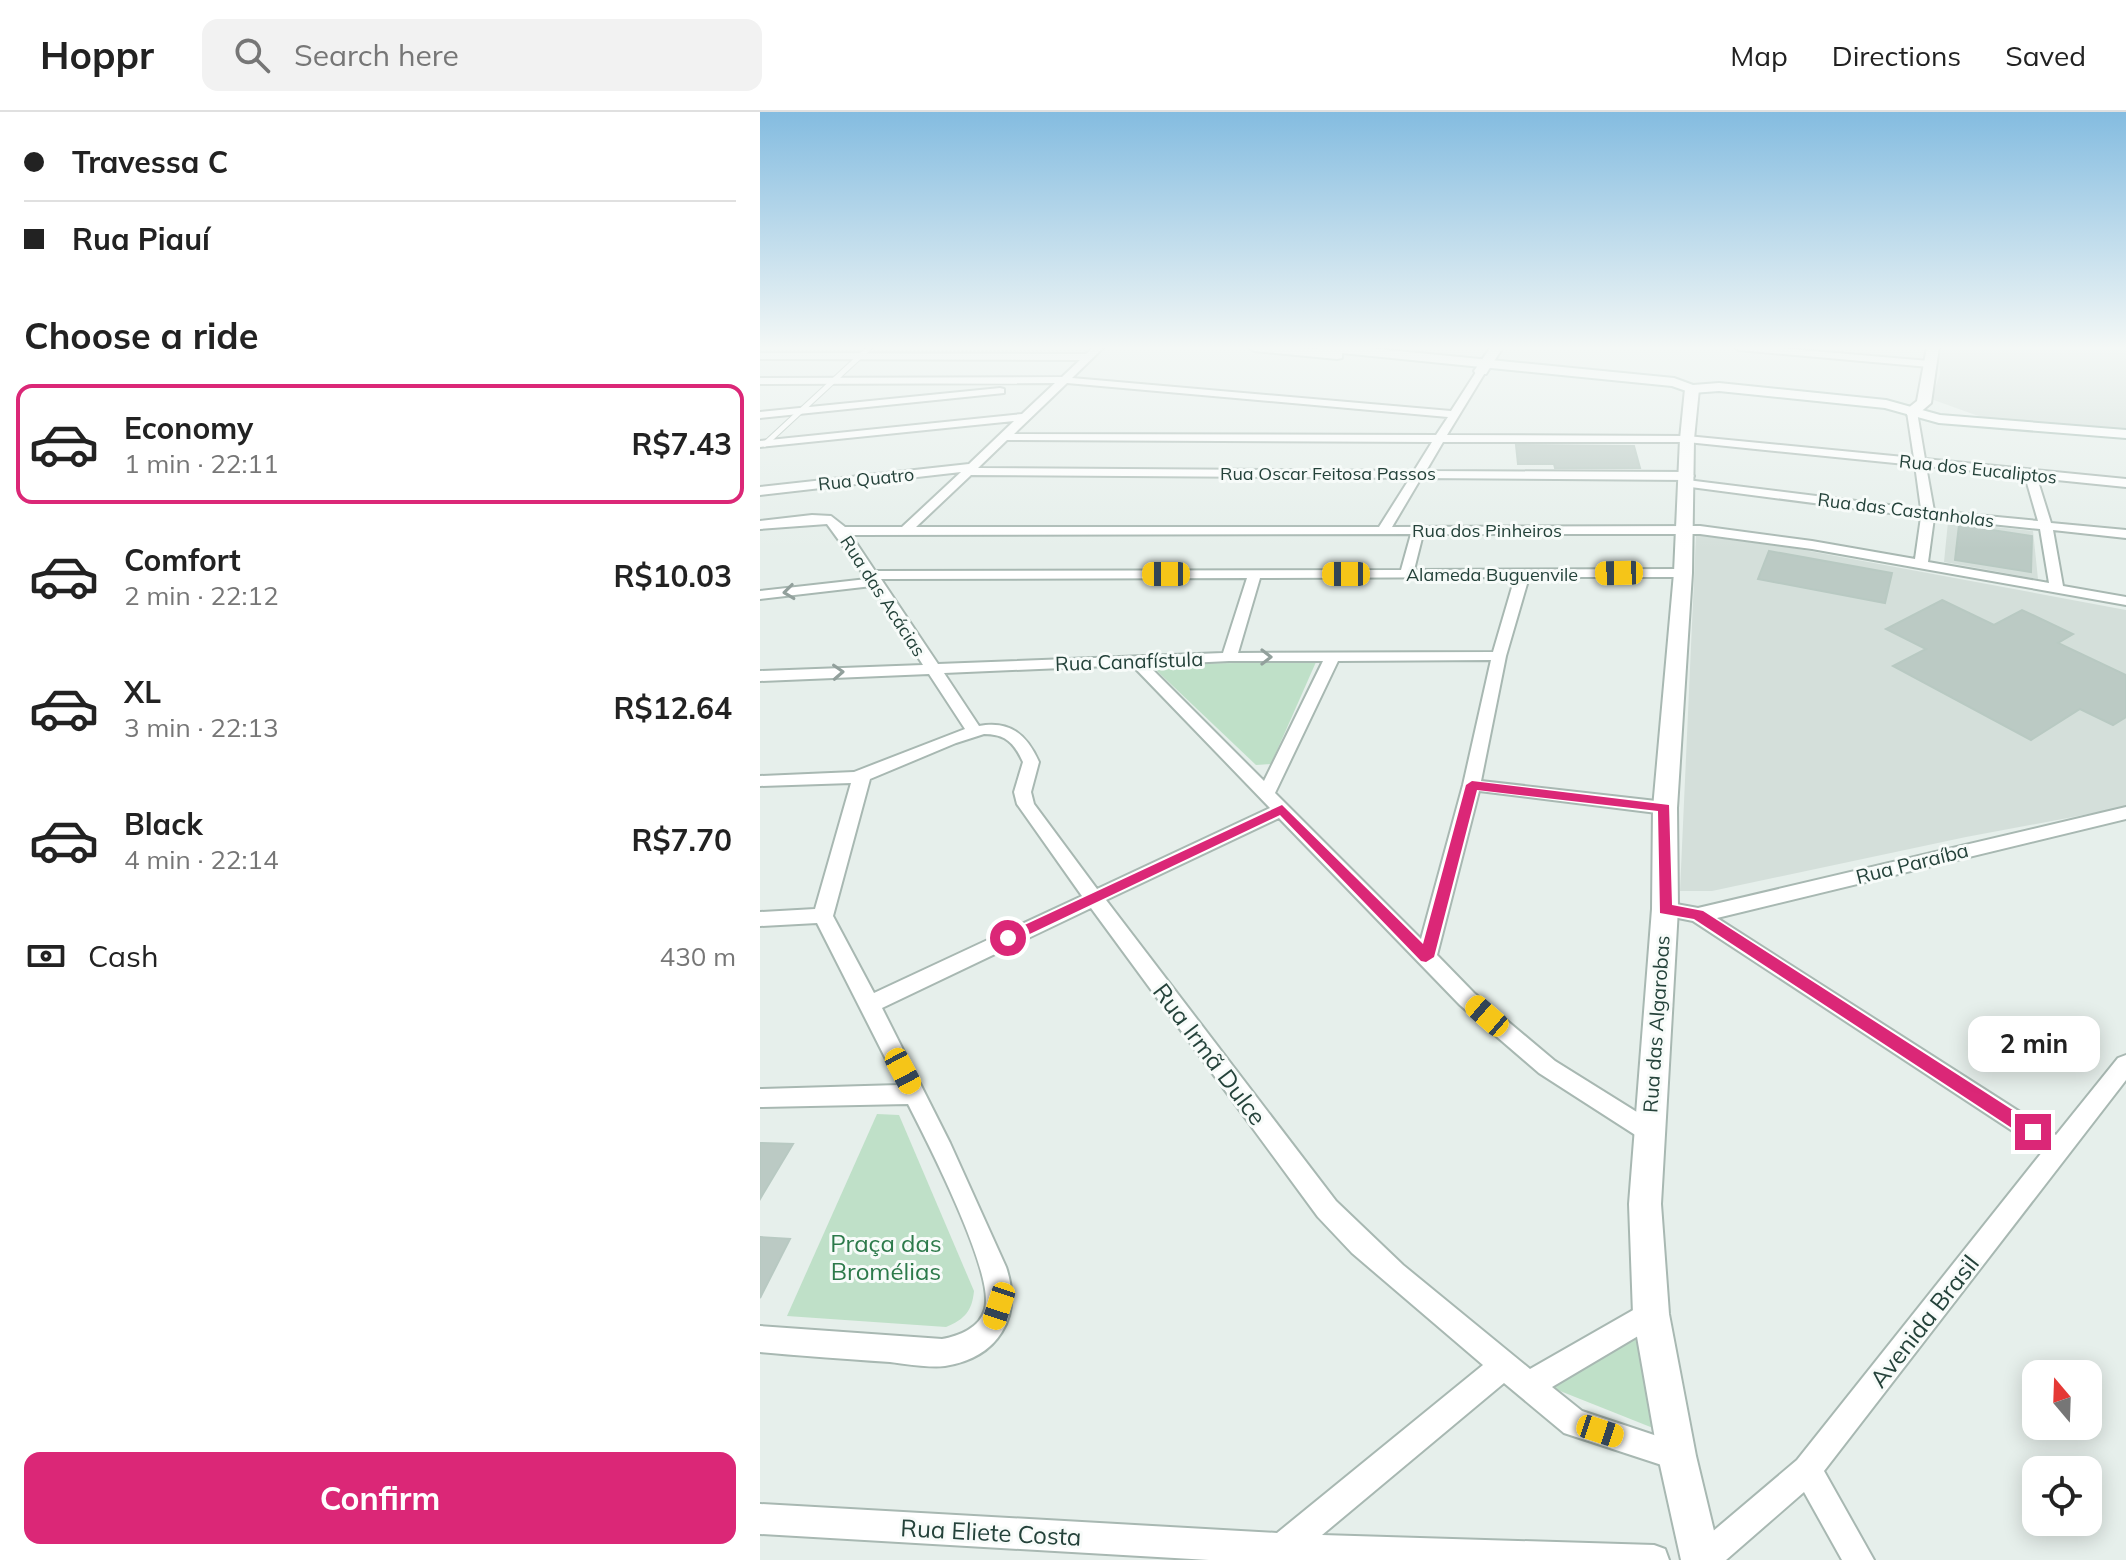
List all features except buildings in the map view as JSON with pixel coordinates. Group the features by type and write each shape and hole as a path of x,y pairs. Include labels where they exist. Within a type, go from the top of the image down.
{"street":[{"path":"906,530 1027,415"},
{"path":"1384,529 1454,415"},
{"name":"Rua das Algarobas","path":"1689,415 1683,573 1665,808 1665,909 1645,1204 1651,1314 1677,1456 1702,1560"},
{"path":"1912,415 1928,514 1921,565"},
{"path":"1922,415 1939,419 2126,434"},
{"path":"762,444 1025,417"},
{"name":"Rua dos Eucaliptos","path":"1004,437 1687,439 2126,483"},
{"name":"Rua Oscar Feitosa Passos","path":"971,469 1687,480"},
{"name":"Rua Quatro","path":"760,491 971,469"},
{"path":"2030,475 2046,526 2056,587"},
{"name":"Rua das Castanholas","path":"1687,480 1928,514 2126,534"},
{"name":"Rua das Acácias","path":"760,525 820,518 831,520 842,531 975,732"},
{"path":"1406,574 1418,530"},
{"name":"Rua dos Pinheiros","path":"842,531 1683,530 1812,545 2126,601"},
{"path":"1229,657 1255,573"},
{"name":"Alameda Buguenvile","path":"760,595 872,578 1255,573 1683,573"},
{"path":"1426,957 1472,785 1499,656 1523,574"},
{"name":"Rua Canafístula","path":"760,676 1229,657 1499,656"},
{"path":"1266,794 1332,657"},
{"path":"1135,660 1467,999 1547,1067 1648,1131"},
{"name":"Rua Irmã Dulce","path":"975,732 997,729 1021,742 1031,766 1021,789 1022,800 1092,898 1327,1209 1361,1245 1574,1423 1677,1456"},
{"path":"760,781 862,776 975,732"},
{"path":"760,1339 942,1353 964,1349 988,1329 999,1306 999,1286 965,1201 915,1094 823,916 862,776"},
{"path":"1472,785 1665,808"},
{"path":"869,1005 1282,809"},
{"path":"2117,814 2126,828"},
{"name":"Rua Paraíba","path":"1698,915 2117,814"},
{"path":"1665,909 1698,915 2059,1149"},
{"path":"760,919 823,916"},
{"name":"Avenida Brasil","path":"1702,1560 1807,1470 2126,1064"},
{"path":"760,1098 915,1094"},
{"path":"1528,1386 1651,1314"},
{"path":"1282,1549 1503,1366"},
{"path":"1807,1470 1859,1560"},
{"name":"Rua Eliete Costa","path":"760,1519 1282,1549 1654,1560"}],"lane":[{"path":"762,444 797,415"}],"shaded area":[{"path":"1974,415 2126,415 2126,430 1984,418"},
{"path":"1948,522 2033,531 2038,579 1944,562"},
{"path":"1696,535 1793,548 2126,610 2126,807 1966,837 1712,891 1680,891"}],"green space":[{"path":"1316,662 1271,764 1256,765 1155,669 1160,664"},
{"name":"Praça das Bromélias","path":"877,1114 899,1115 974,1291 966,1314 946,1327 787,1316"},
{"path":"1635,1333 1653,1428 1550,1387"}],"route":[{"path":"1008,938 1282,809 1426,957 1472,785 1665,808 1665,909 1698,915 2033,1132"}]}
